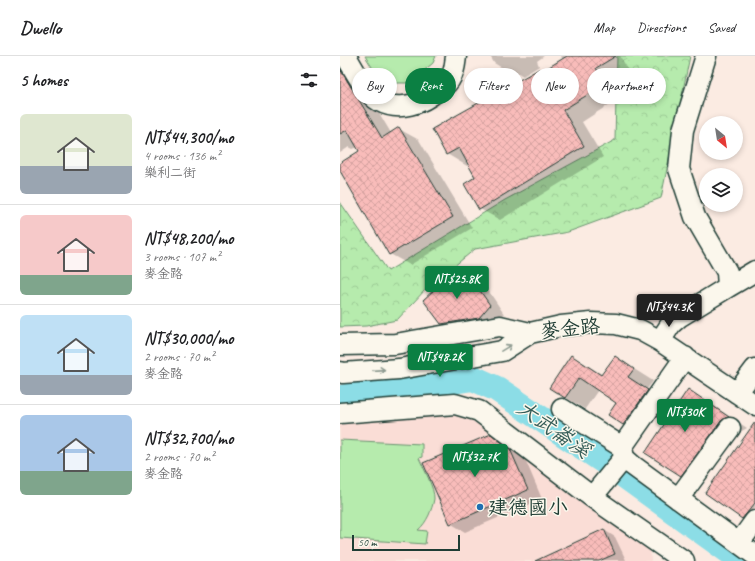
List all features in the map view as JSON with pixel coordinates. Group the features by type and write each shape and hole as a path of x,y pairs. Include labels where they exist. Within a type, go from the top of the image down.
{"street":[{"path":"346,56 370,94 377,100 391,106 404,106 417,103 430,97 451,78 455,68 456,56"},
{"path":"706,56 683,130 679,169 695,217 727,272 728,288"},
{"path":"660,341 671,324 679,317 755,271"},
{"name":"麥金路","path":"340,372 399,369 502,351 530,333 561,326 591,323 616,324 640,330 660,341 755,405"},
{"name":"麥金路","path":"340,345 395,344 500,326 530,333"},
{"path":"592,497 684,357"},
{"path":"737,393 755,369"},
{"path":"340,413 455,404 479,411 592,497 684,561"},
{"path":"562,409 623,452 678,499 755,555"},
{"path":"678,499 730,428"},
{"path":"738,544 755,521"}],"shaded area":[{"name":"建德國小","path":"436,411 486,416 650,530 651,561 340,561 340,419"}],"green space":[{"path":"365,56 436,56 433,63 427,68 405,68 405,83 397,83 397,68 373,68"},
{"path":"617,56 690,56 661,198 568,232 475,249 426,289 397,320 366,326 340,327 340,202 388,271 505,200 615,140 616,104 666,104 666,68 617,68"},
{"path":"340,440 422,444 422,457 419,458 431,484 434,495 432,507 428,517 418,530 427,531 425,544 340,538"}],"building":[{"path":"567,56 616,56 596,68 587,68 587,95 579,100 579,68 548,68"},
{"path":"340,69 352,89 352,104 361,104 382,138 399,127 453,217 389,255 340,171 340,163 359,151 347,130 340,134"},
{"path":"531,73 531,104 573,104 563,110 584,146 479,210 464,184 475,177 459,148 446,155 432,129 477,104 523,104 523,78"},
{"path":"467,272 490,305 479,318 441,324 423,300 447,278"},
{"path":"571,355 601,375 615,356 634,369 628,377 648,390 623,425 608,415 616,403 579,378 565,398 549,388"},
{"path":"688,389 729,417 721,421 681,476 645,453"},
{"path":"755,422 755,503 742,519 705,493"},
{"path":"491,434 510,449 528,490 450,524 423,463"},
{"path":"604,529 615,554 599,561 535,561"}],"waterway":[{"name":"大武崙溪","path":"340,398 473,378 497,389 614,468 743,561"}],"place":[{"name":"建德國小","path":"480,507"}]}
